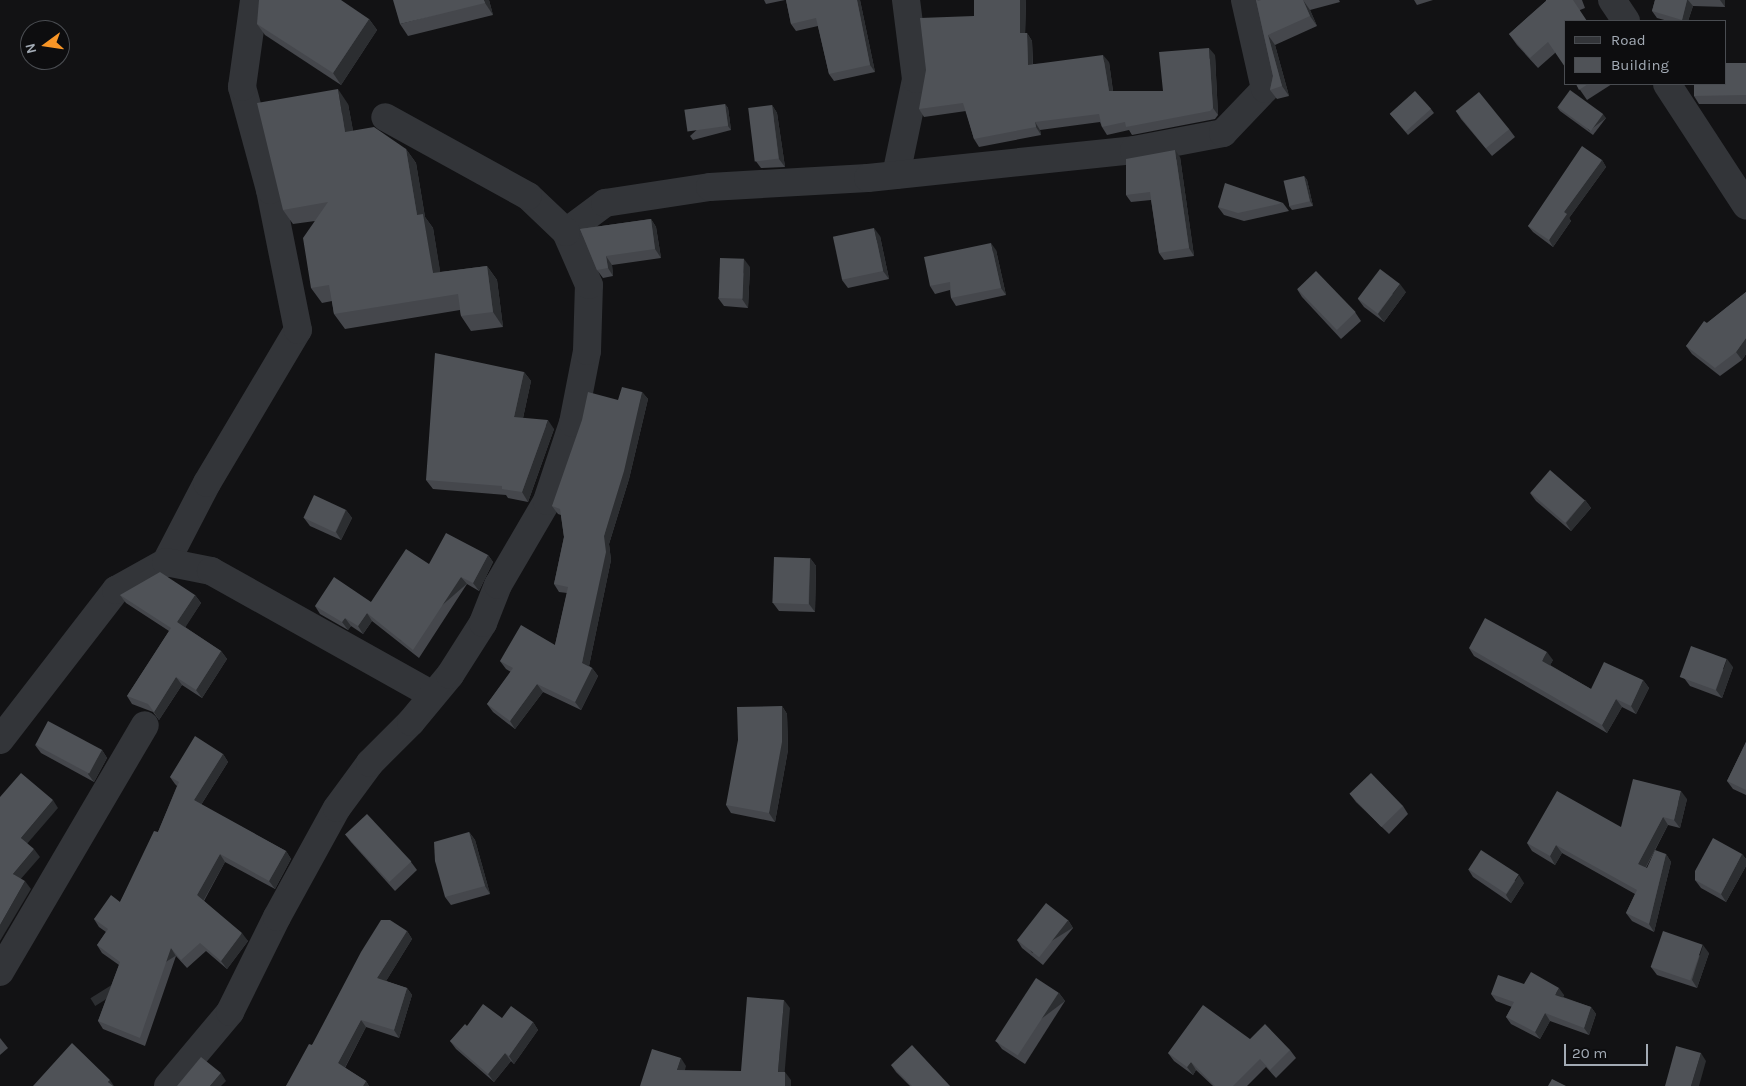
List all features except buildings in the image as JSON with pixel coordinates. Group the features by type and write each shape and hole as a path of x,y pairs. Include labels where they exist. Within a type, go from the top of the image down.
{"street":[{"path":"0,740 116,590 166,562 206,483 298,330 270,190 242,87 254,0"},
{"path":"896,175 916,79 906,0"},
{"path":"566,232 606,203 710,187 896,175 1134,150 1223,133 1266,89 1245,0"},
{"path":"1612,0 1625,20"},
{"path":"1668,85 1746,204"},
{"path":"168,1086 230,1012 277,917 337,808 370,763 433,695 483,623 498,585 547,501 573,423 587,350 589,285 566,232 528,196 385,117"},
{"path":"166,562 211,571 433,695"},
{"path":"0,972 146,725"}]}
